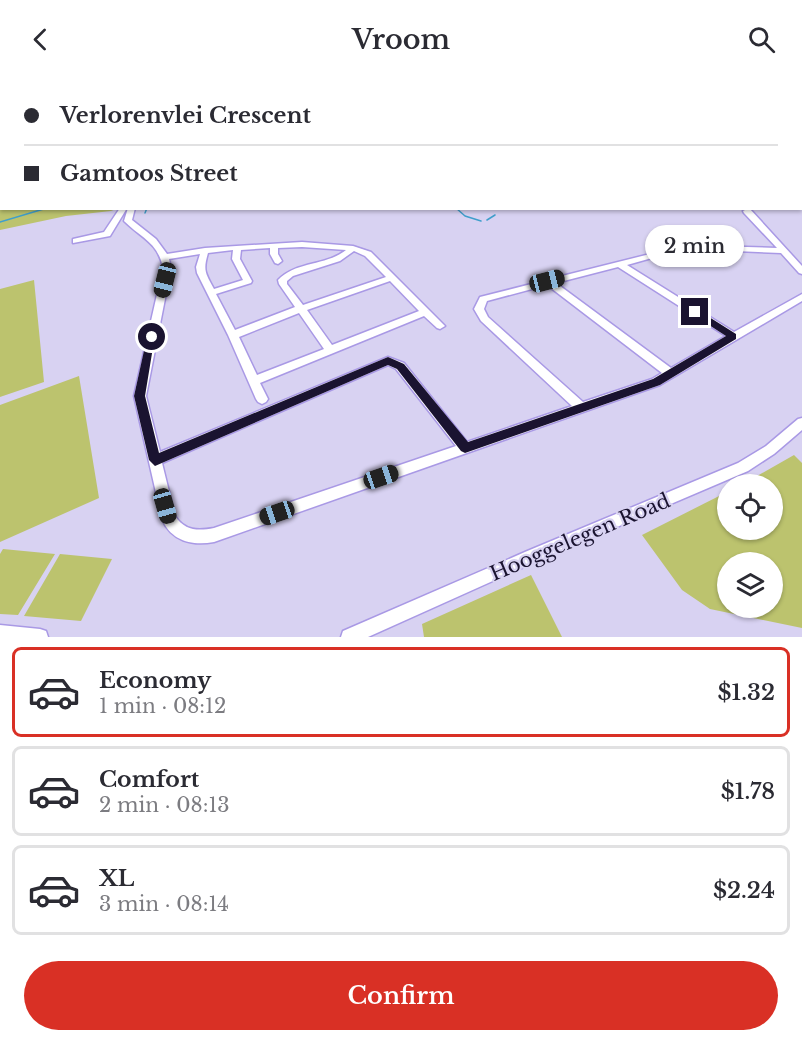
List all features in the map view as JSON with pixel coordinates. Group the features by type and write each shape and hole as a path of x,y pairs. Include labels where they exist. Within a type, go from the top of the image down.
{"street":[{"path":"76,241 107,234 123,210"},
{"path":"131,210 128,221 155,241 164,257 167,272 140,391 143,416 171,524 184,535 198,538 214,535 637,389 671,374 802,297"},
{"path":"747,211 802,271"},
{"path":"164,257 205,250 327,244 353,248 364,251 440,326"},
{"path":"274,247 274,254 278,261"},
{"path":"331,351 283,284 284,278 346,255 353,248"},
{"path":"212,292 248,281 236,259 237,249"},
{"path":"582,408 484,319 480,312 480,302 487,297 666,252 692,249 784,251"},
{"path":"205,250 200,267 201,273 262,399"},
{"path":"618,263 733,336"},
{"path":"233,335 300,309 392,278"},
{"path":"547,281 671,374"},
{"path":"254,381 425,312"},
{"path":"155,460 388,361 400,366 465,448"},
{"name":"Hooggelegen Road","path":"349,637 743,467 770,450 802,423"},
{"path":"0,633 39,637"}],"green space":[{"path":"0,210 114,210 66,216 0,230"},
{"path":"34,280 44,382 0,397 0,289"},
{"path":"79,376 99,498 0,542 0,405"},
{"path":"794,455 802,463 802,628 754,618 783,618 783,552 717,552 717,610 710,609 682,590 642,535 717,497 717,540 783,540 783,474 761,474"},
{"path":"3,549 55,554 18,615 0,614 0,554"},
{"path":"60,554 112,559 81,621 24,616"},
{"path":"531,575 562,637 424,637 422,624"}],"waterway":[{"path":"0,222 40,210"},
{"path":"458,210 465,216 481,221"},
{"path":"487,220 495,215"}],"route":[{"path":"152,337 140,396 155,460 376,364 388,361 400,366 465,448 656,382 733,336 695,312"}]}
